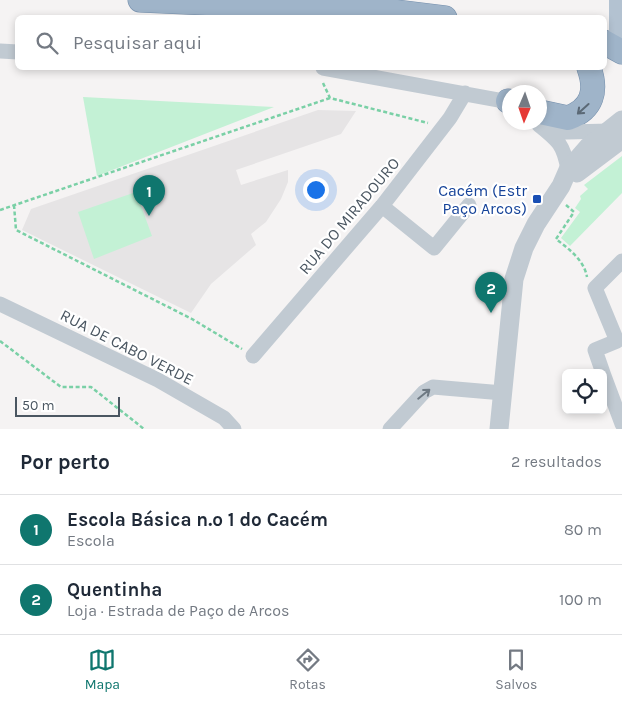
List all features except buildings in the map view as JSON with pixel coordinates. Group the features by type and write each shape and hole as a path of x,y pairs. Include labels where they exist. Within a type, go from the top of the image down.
{"highway":[{"path":"140,0 370,10 416,15"},
{"path":"547,114 568,118 588,106 594,93 593,80 589,70"}],"main road":[{"path":"617,44 620,0"}],"street":[{"path":"0,51 15,52"},
{"path":"321,71 502,101"},
{"name":"RUA DO MIRADOURO","path":"253,356 382,206 444,127 464,93"},
{"path":"547,118 567,132 616,134"},
{"path":"546,130 559,141 588,147"},
{"path":"499,429 514,279 524,248 564,178 588,147 616,134"},
{"path":"564,178 616,134"},
{"path":"559,141 566,158 564,178"},
{"path":"382,206 434,248 469,205"},
{"path":"602,369 595,350 617,341 595,288 622,261"},
{"name":"RUA DE CABO VERDE","path":"0,304 158,380 224,418 234,429"},
{"path":"607,384 622,424"},
{"path":"390,429 424,392 433,388 502,393"}],"path":[{"path":"321,71 330,98"},
{"path":"0,210 330,98 444,127"},
{"path":"14,205 16,230 192,318 253,356"},
{"path":"574,212 556,239 572,252 586,269 586,276 595,288"},
{"path":"0,341 61,387 90,387 144,429"}],"shaded area":[{"path":"318,110 356,111 341,134 236,170 241,185 288,170 288,182 281,199 266,222 251,234 256,245 211,284 191,313 22,230 31,209"}],"green space":[{"path":"83,97 274,107 97,176"},
{"path":"622,156 622,193 570,246 561,238 580,212 575,208 581,199 580,196 588,189 584,185"},
{"path":"136,192 152,236 94,259 78,212"}],"place":[{"name":"Cacém (Estr Paço Arcos)","path":"537,199"},
{"name":"Escola Básica n.º 1 do Cacém","path":"149,216"},
{"name":"Quentinha","path":"491,313"}]}
